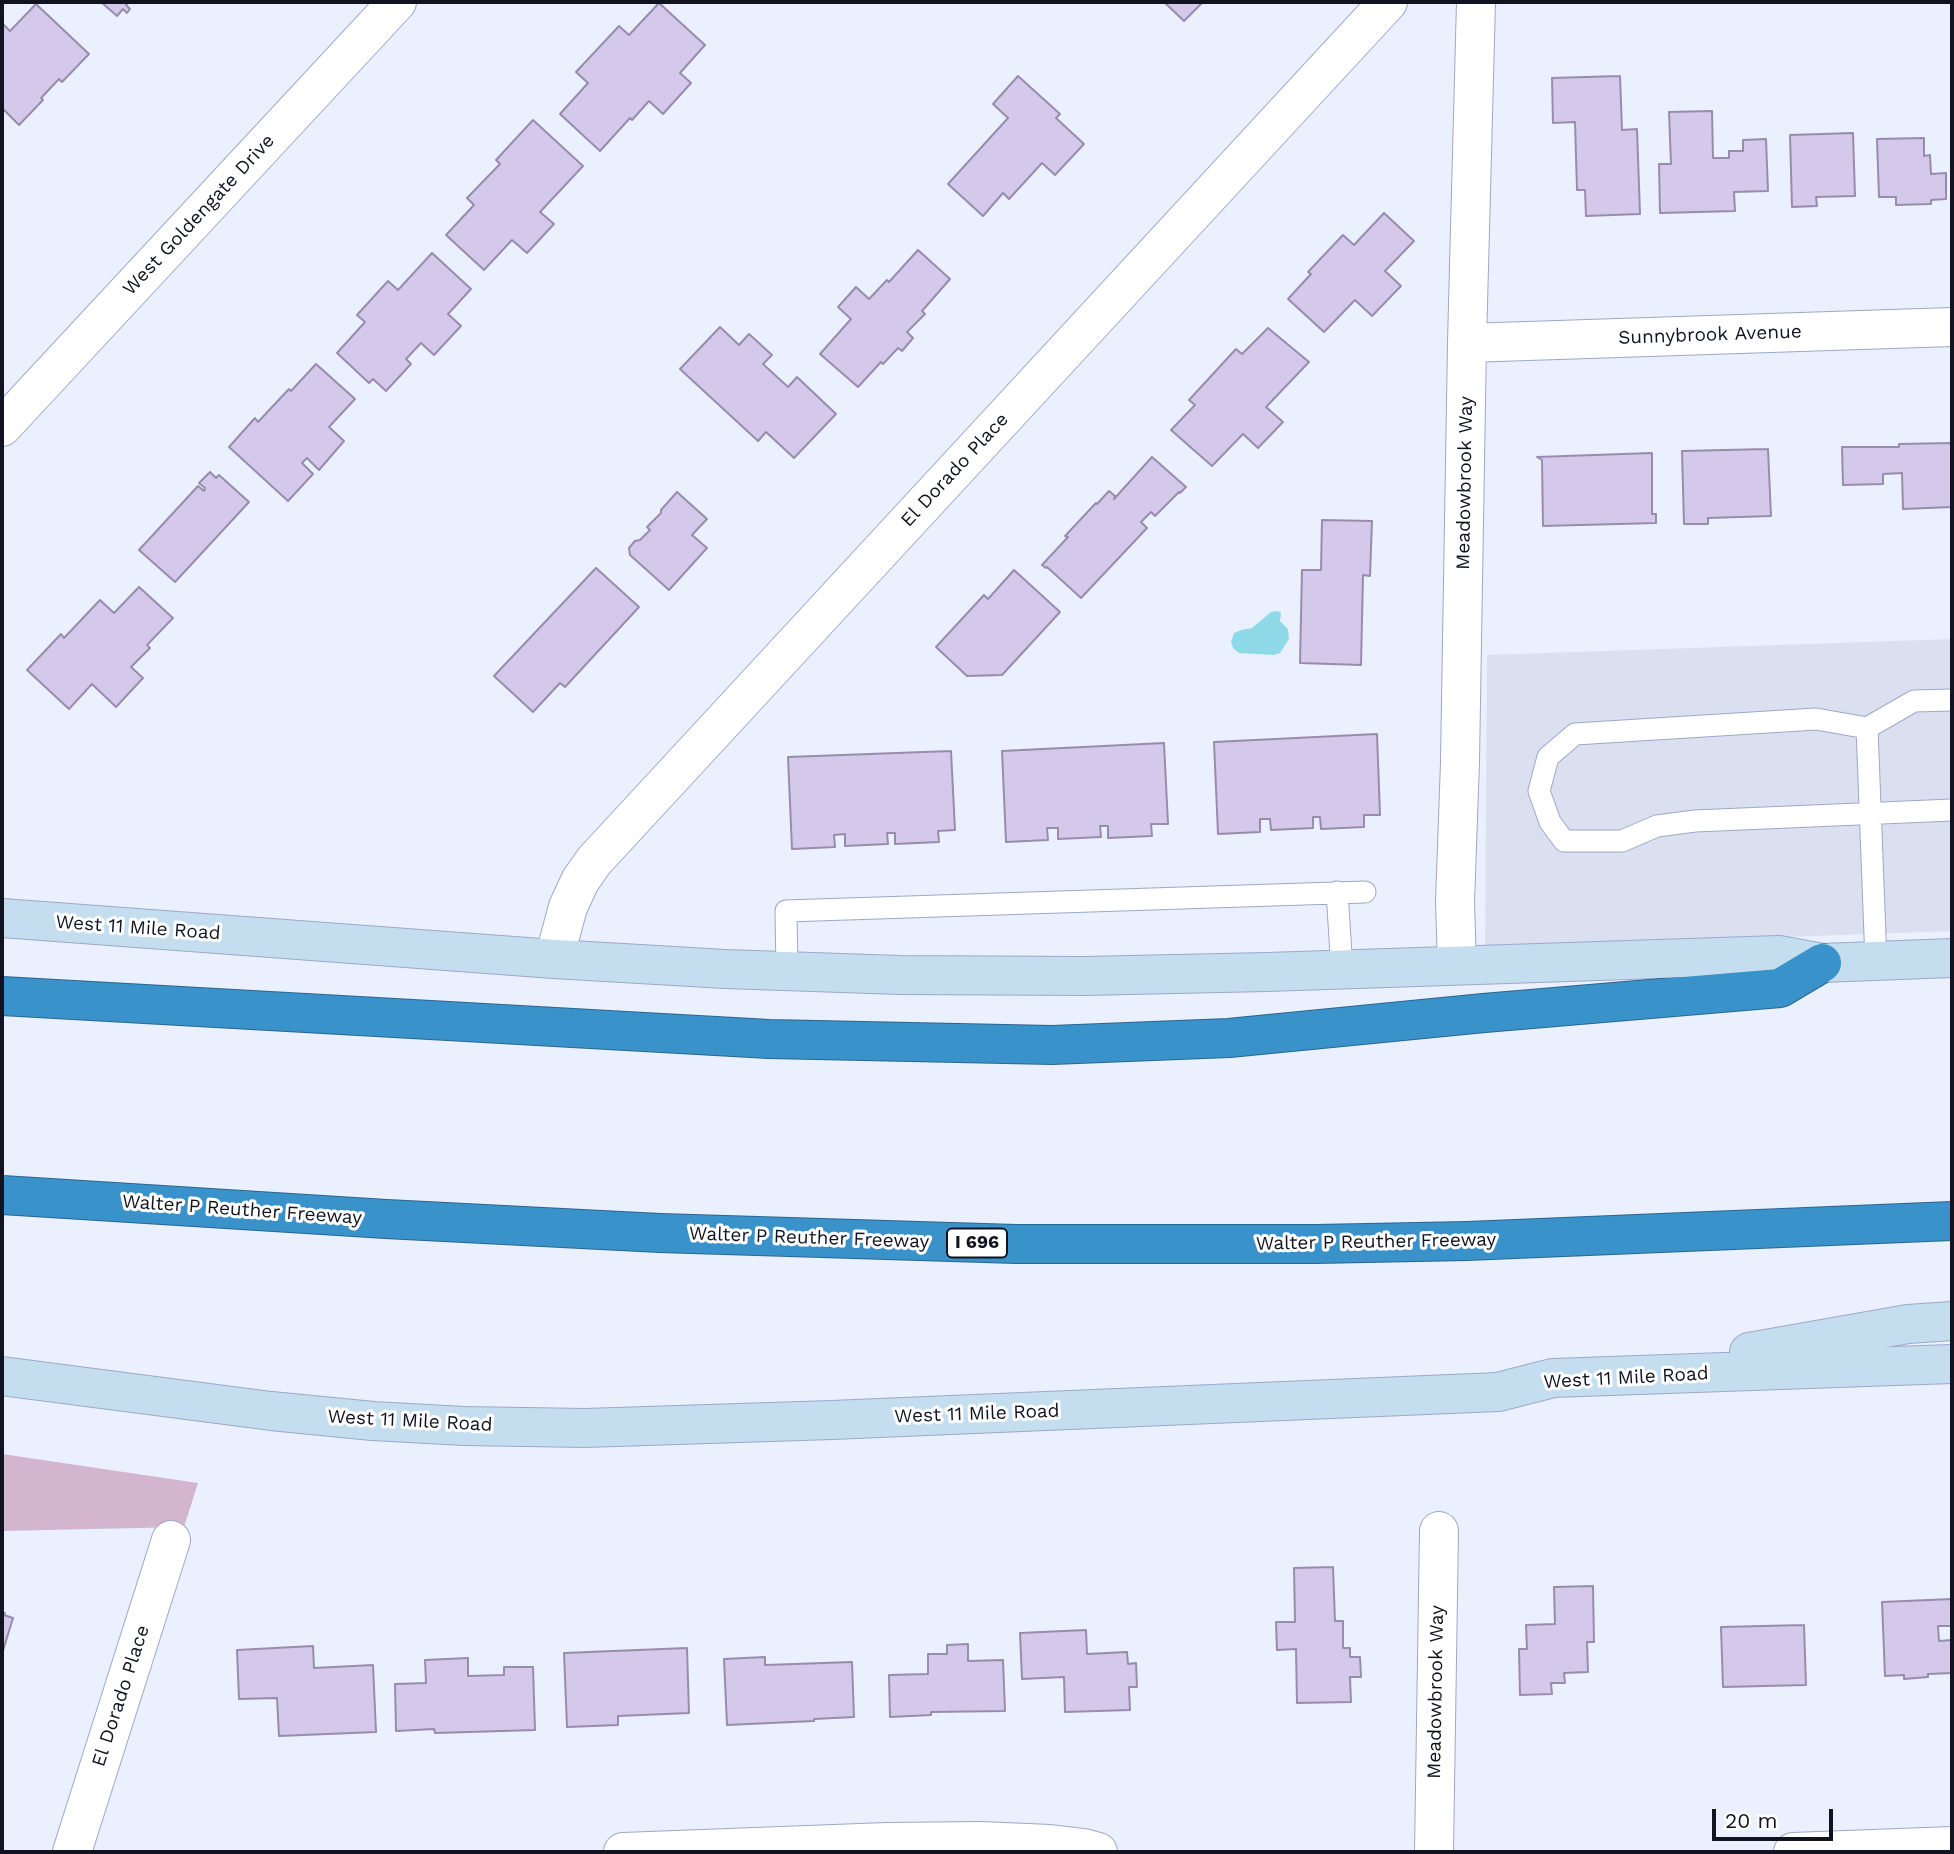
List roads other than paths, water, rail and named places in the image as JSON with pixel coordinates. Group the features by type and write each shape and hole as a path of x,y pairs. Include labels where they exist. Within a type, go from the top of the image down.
{"highway":[{"path":"2,996 769,1039 1052,1045 1229,1038 1780,988 1822,963"},
{"name":"Walter P Reuther Freeway","path":"2,1195 660,1233 1016,1244 1426,1242 1952,1221"}],"main road":[{"name":"West 11 Mile Road","path":"2,918 554,959 900,975 1084,976 1779,955 1822,963 1952,958"},
{"path":"1606,1377 1908,1324 1952,1321"},
{"name":"West 11 Mile Road","path":"2,1376 258,1410 373,1421 585,1428 1498,1392 1553,1378 1952,1364"}],"street":[{"name":"West Goldengate Drive","path":"2,427 397,2"},
{"name":"El Dorado Place","path":"554,959 568,907 580,881 594,861 1388,2"},
{"name":"Meadowbrook Way","path":"1457,965 1455,902 1476,2"},
{"name":"Sunnybrook Avenue","path":"1467,343 1952,327"},
{"name":"Meadowbrook Way","path":"1434,1852 1439,1531"},
{"name":"El Dorado Place","path":"72,1852 171,1539"},
{"path":"623,1852 887,1842 980,1842 1050,1843 1098,1852"},
{"path":"1793,1852 1952,1846"}],"lane":[{"path":"1952,700 1914,701 1867,728 1816,719 1575,734 1548,757 1539,791 1550,822 1564,841 1622,841 1657,825 1695,821 1952,810"},
{"path":"1867,728 1876,961"},
{"path":"1337,892 1342,970"},
{"path":"787,971 786,911 1365,892"}],"water":[{"path":"1271,612 1281,613 1280,621 1288,629 1289,639 1280,653 1239,653 1233,648 1231,642 1234,633 1252,628"}]}
